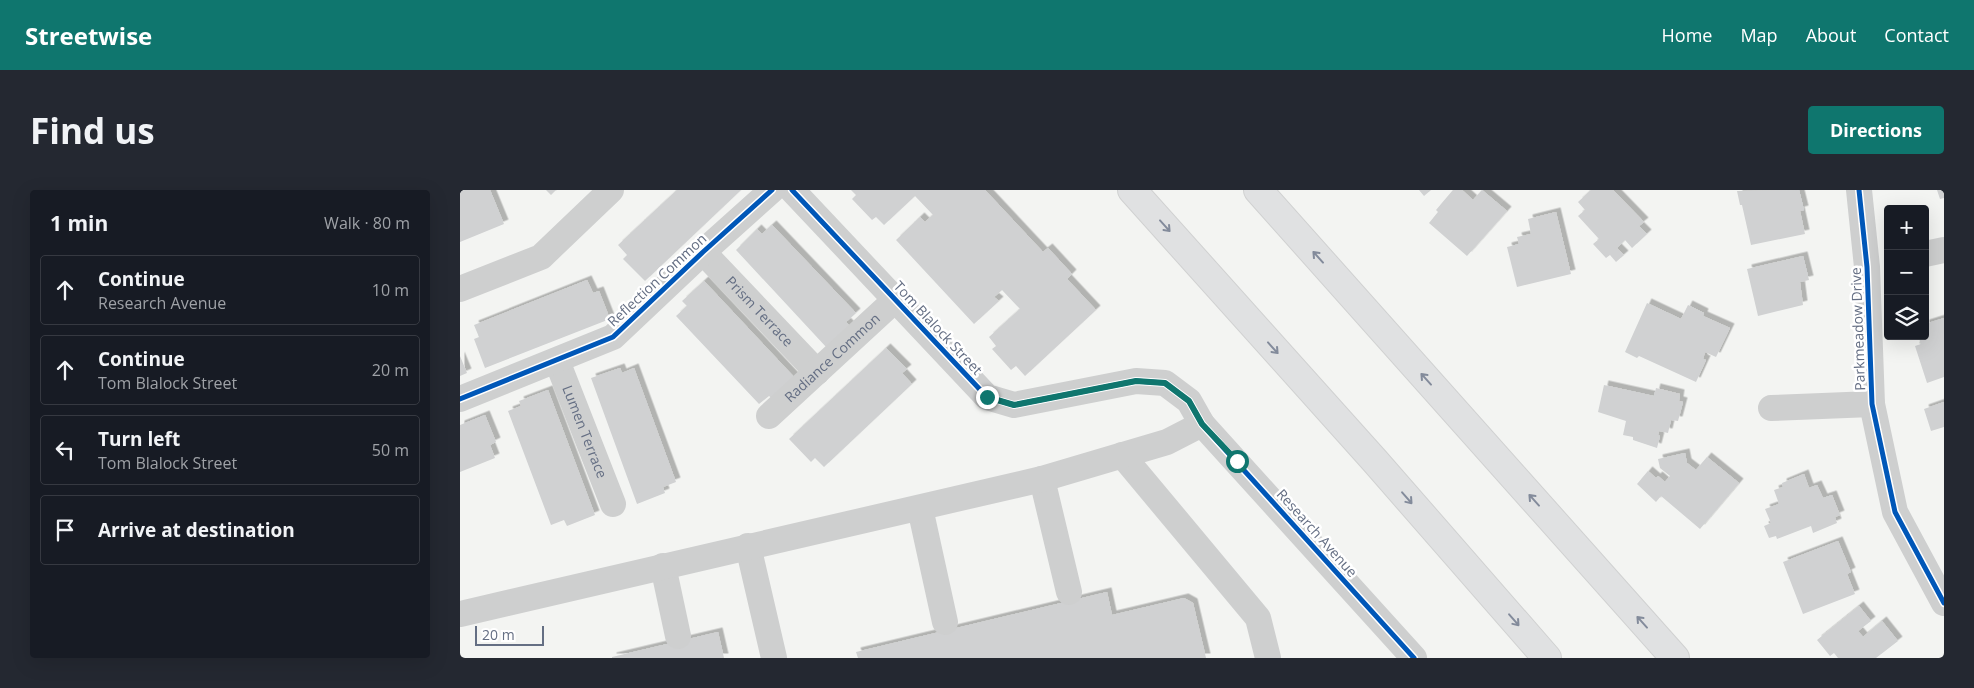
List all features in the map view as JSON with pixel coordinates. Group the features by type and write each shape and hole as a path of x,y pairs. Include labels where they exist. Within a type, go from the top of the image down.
{"highway":[{"path":"1132,190 1375,461 1547,658"},
{"path":"1258,190 1675,658"}],"street":[{"path":"460,289 542,256 611,190"},
{"name":"Reflection Common","path":"460,398 557,361 613,337 772,190"},
{"name":"Parkmeadow Drive","path":"1859,190 1878,264 1872,404 1895,512 1944,603"},
{"name":"Tom Blalock Street","path":"801,193 987,397 1014,405 1136,381 1165,383 1189,401 1202,424"},
{"path":"1929,253 1944,250"},
{"name":"Prism Terrace","path":"703,252 817,372"},
{"name":"Radiance Common","path":"769,416 896,299"},
{"name":"Lumen Terrace","path":"557,361 613,504"},
{"path":"1771,408 1872,404"},
{"path":"460,614 1042,478 1167,442 1202,424"},
{"name":"Research Avenue","path":"1202,424 1414,658"},
{"path":"1122,455 1258,618 1268,658"},
{"path":"1042,478 1069,592"},
{"path":"920,508 945,622"},
{"path":"748,546 774,658"},
{"path":"662,566 678,636"}],"building":[{"path":"460,190 490,190 504,224 460,242"},
{"path":"546,190 556,190 551,195"},
{"path":"677,190 741,190 645,281 623,259 627,255 618,245"},
{"path":"851,190 985,190 1043,252 1048,248 1072,274 1067,279 1096,310 1025,376 1016,366 1011,370 992,349 996,346 989,337 1020,309 1002,290 994,297 999,301 974,324 896,240 920,217 925,222 933,215 915,196 884,225 876,217 872,220 852,199 856,195"},
{"path":"1419,190 1431,190 1424,196"},
{"path":"1453,190 1462,190 1473,200 1482,190 1507,211 1467,256 1429,223 1438,212 1436,210"},
{"path":"1591,190 1613,190 1644,222 1639,226 1647,234 1632,248 1625,240 1617,248 1624,255 1616,262 1610,255 1606,258 1593,244 1599,239 1578,216 1585,210 1578,202"},
{"path":"1799,190 1804,210 1800,211 1805,234 1751,245 1737,191"},
{"path":"1937,190 1944,190 1944,198 1940,199"},
{"path":"1556,212 1571,274 1517,287 1507,247 1519,244 1517,237 1531,234 1528,219"},
{"path":"772,225 856,313 846,322 850,326 827,348 736,250 757,229 762,234"},
{"path":"1803,256 1809,280 1800,282 1803,305 1758,316 1747,269"},
{"path":"587,280 593,293 599,291 610,319 485,368 474,339 479,337 474,325"},
{"path":"704,281 795,378 773,399 769,396 759,404 676,316 687,306 682,301"},
{"path":"1647,303 1681,319 1688,305 1704,313 1703,316 1730,328 1716,357 1705,352 1703,359 1706,360 1696,382 1639,356 1637,358 1625,352"},
{"path":"1944,318 1944,377 1927,383 1915,346 1921,344 1920,340 1929,340 1929,323"},
{"path":"886,348 907,369 902,373 912,384 824,467 815,458 811,462 789,439"},
{"path":"460,356 467,373 460,376"},
{"path":"620,368 622,373 634,368 676,482 663,487 665,493 637,504 591,378"},
{"path":"1604,385 1654,396 1656,388 1680,394 1679,401 1683,402 1678,421 1671,420 1668,433 1659,431 1658,435 1660,436 1657,448 1633,440 1633,437 1623,435 1626,421 1598,412"},
{"path":"548,390 595,515 567,526 564,520 551,525 508,411 521,406 519,401"},
{"path":"1944,402 1944,427 1931,431 1924,409"},
{"path":"485,415 496,442 490,445 495,458 460,472 460,425"},
{"path":"1685,453 1687,463 1696,470 1707,457 1739,483 1700,529 1661,496 1656,502 1637,484 1648,471 1656,478 1658,476 1665,482 1670,476 1660,468 1658,459"},
{"path":"1804,474 1809,488 1817,485 1823,498 1832,495 1840,515 1835,517 1837,523 1813,533 1811,526 1777,539 1776,536 1769,538 1764,526 1771,523 1765,509 1779,504 1774,490 1783,487 1782,483"},
{"path":"1838,541 1851,572 1847,574 1855,594 1803,614 1783,562"},
{"path":"1107,592 1112,615 1184,598 1193,603 1206,658 858,658 856,652"},
{"path":"1859,606 1871,621 1858,631 1863,637 1882,621 1898,641 1876,658 1838,658 1834,653 1830,656 1817,640"},
{"path":"718,632 724,658 612,658 612,657"}],"cycle path":[{"path":"460,399 613,337 772,190"},
{"path":"792,190 987,397 1014,405 1136,381 1165,383 1189,401 1202,424 1414,658"},
{"path":"1859,190 1867,267 1872,404 1895,512 1944,603"}],"route":[{"path":"987,397 1014,405 1136,381 1165,383 1189,401 1202,424 1237,461"}]}
